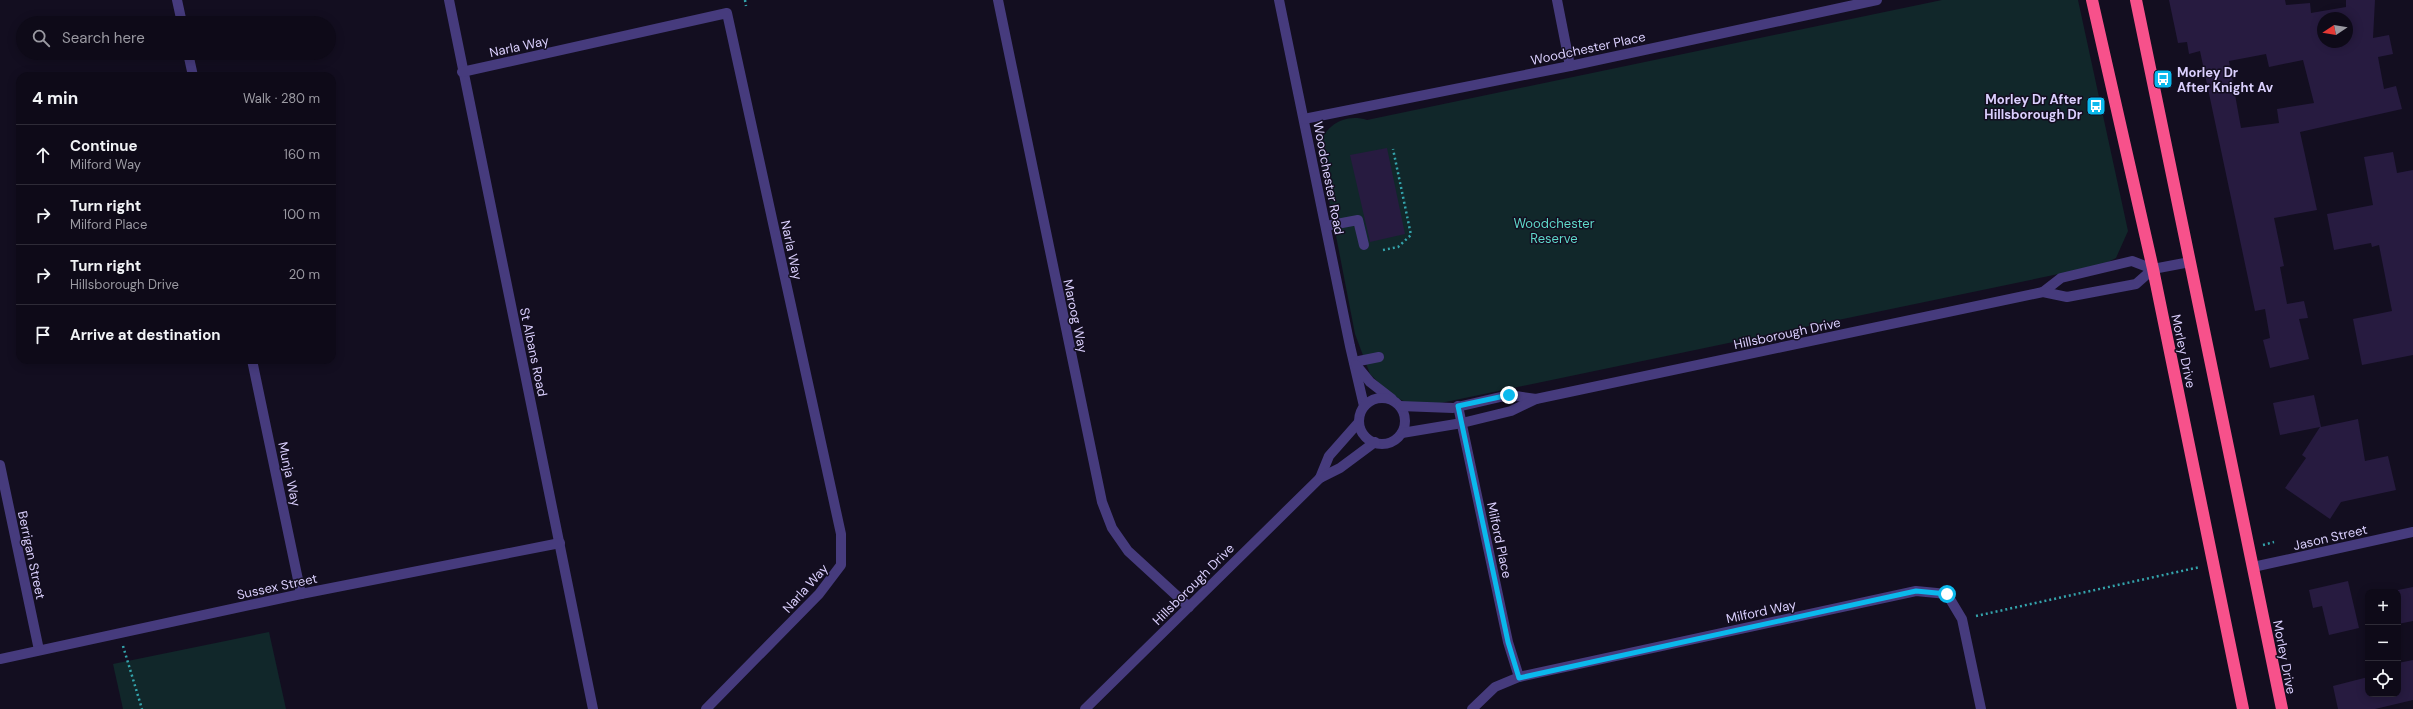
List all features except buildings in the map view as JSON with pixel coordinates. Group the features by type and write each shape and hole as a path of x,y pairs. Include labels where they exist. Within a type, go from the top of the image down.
{"highway":[{"name":"Morley Drive","path":"2092,0 2153,269 2243,709"},
{"name":"Morley Drive","path":"2136,0 2282,709"}],"street":[{"path":"177,0 180,16"},
{"name":"St Albans Road","path":"449,0 462,72 594,709"},
{"name":"Maroog Way","path":"998,0 1102,502 1112,528 1128,551 1189,607"},
{"name":"Woodchester Road","path":"1279,0 1364,406"},
{"path":"1557,0 1570,66"},
{"name":"Woodchester Place","path":"1304,119 1570,66 1830,5 1877,0"},
{"name":"Narla Way","path":"462,72 727,13 841,534 841,565 819,594 706,709"},
{"path":"190,60 192,72"},
{"path":"1326,226 1358,220 1364,245"},
{"name":"Hillsborough Drive","path":"1402,433 1462,423 1511,411 1536,399 2043,292 2067,297 2136,284 2153,269 2132,261 2061,278 2043,292"},
{"path":"2153,269 2190,262"},
{"path":"1354,362 1379,357"},
{"name":"Woodchester Road","path":"1354,362 1370,382 1397,404"},
{"name":"Munja Way","path":"253,364 301,594"},
{"name":"Hillsborough Drive","path":"1397,404 1437,409 1509,395 1536,399"},
{"path":"1378,398 1397,404 1405,422 1402,433 1396,439 1386,444 1375,442 1365,436 1359,422 1364,406 1378,398"},
{"name":"Milford Place","path":"1458,406 1508,642 1519,678"},
{"name":"Hillsborough Drive","path":"1320,478 1329,456 1359,422"},
{"name":"Hillsborough Drive","path":"1084,709 1320,478 1340,468 1375,442"},
{"name":"Berrigan Street","path":"0,465 39,650"},
{"name":"Jason Street","path":"2253,567 2413,532"},
{"name":"Sussex Street","path":"0,659 301,594 560,543"},
{"name":"Milford Way","path":"1472,709 1495,687 1519,678 1916,591 1947,594 1962,619 1981,709"}],"path":[{"path":"744,0 746,6"},
{"path":"1383,250 1398,247 1411,235 1393,149"},
{"path":"1962,619 2195,569"},
{"path":"119,634 142,709"}],"green space":[{"name":"Woodchester Reserve","path":"1942,0 2078,0 2128,231 2116,258 2102,265 1436,404 1411,405 1390,394 1370,374 1355,334 1319,148 1325,133 1336,123 1350,118 1367,120"},
{"path":"269,632 286,709 123,709 113,664"}],"place":[{"name":"Morley Dr After Knight Av","path":"2163,79"},
{"name":"Morley Dr After Hillsborough Dr","path":"2096,106"}],"route":[{"path":"1509,395 1458,406 1508,642 1519,678 1545,671 1916,591 1947,594"}]}
